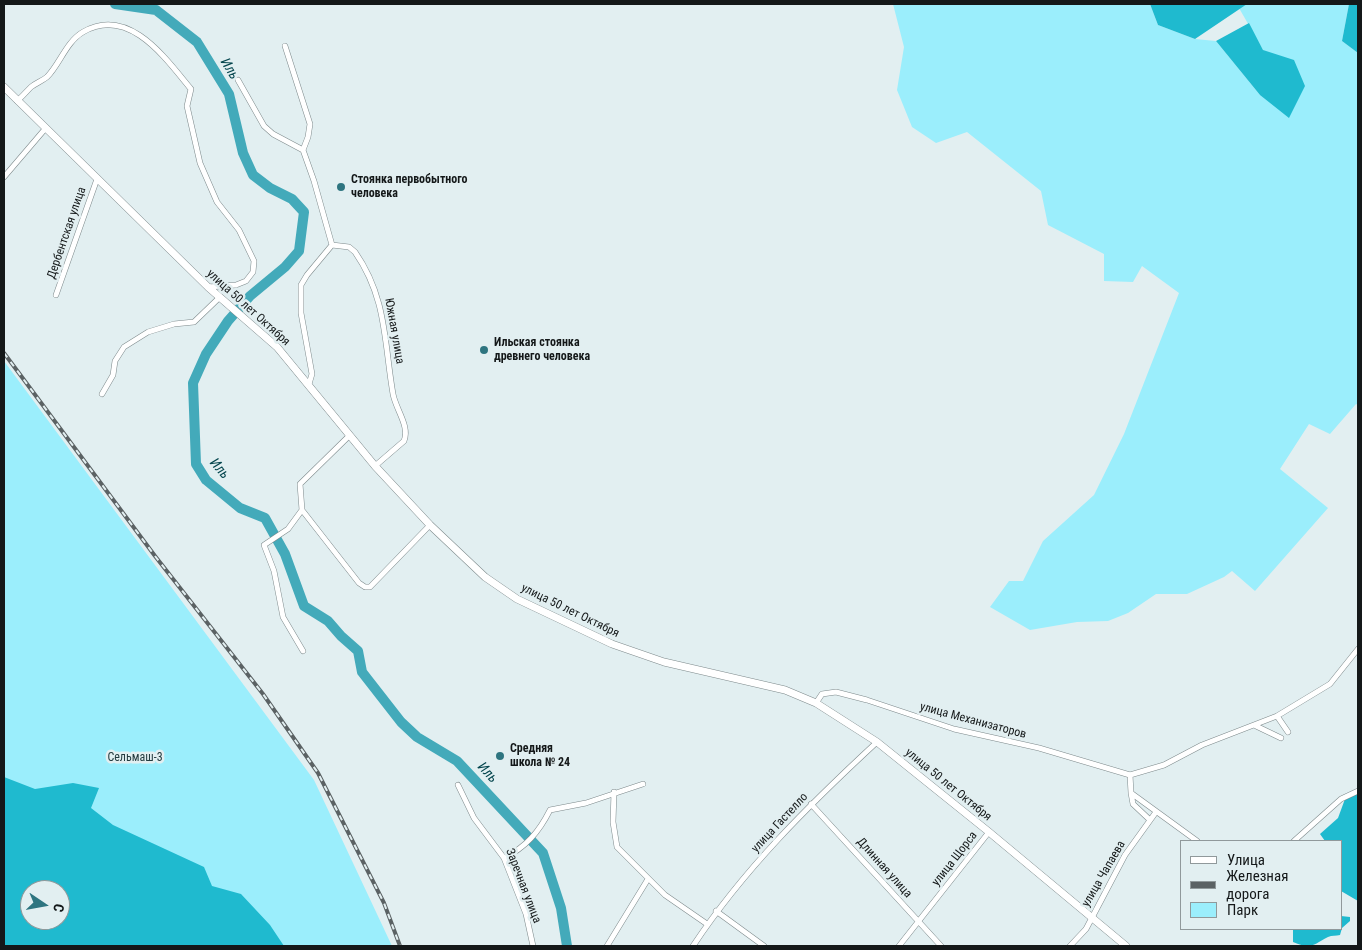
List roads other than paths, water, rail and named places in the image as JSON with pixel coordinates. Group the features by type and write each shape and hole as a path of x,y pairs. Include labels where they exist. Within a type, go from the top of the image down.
{"street":[{"path":"18,101 32,86 48,76 62,53 83,32 102,27 124,26 142,35 191,89 187,106 200,164 217,202 239,230 254,260 253,272 246,281 236,285 208,287"},
{"path":"285,46 310,124 303,150"},
{"path":"238,80 264,126 303,150 332,244 306,275 301,285 301,313 312,374 309,384"},
{"name":"улица 50 лет Октября","path":"4,87 208,287 277,347 375,466 430,525 484,577 517,599 612,644 664,662 785,690 816,703 844,719 876,742 989,832 1126,946"},
{"path":"4,177 45,129"},
{"name":"Дербентская улица","path":"56,295 97,179"},
{"name":"Южная улица","path":"332,244 349,247 355,252 379,299 386,328 393,394 398,412 406,428 404,441 375,466"},
{"path":"102,394 113,375 115,361 124,347 148,332 174,324 194,322 222,300"},
{"path":"349,436 300,484 302,510 359,583 365,588 370,587 430,525"},
{"path":"302,510 288,529 264,545 274,572 283,617 303,651"},
{"path":"1150,820 1133,804 1130,775 1164,765 1202,745 1256,726 1277,716 1330,684 1358,649"},
{"name":"улица Механизаторов","path":"816,703 822,694 836,692 867,700 954,729 1039,748 1130,775"},
{"path":"1277,716 1288,732"},
{"path":"1256,726 1281,738"},
{"name":"улица Гастелло","path":"692,946 716,911 768,849 811,804 876,742"},
{"path":"504,858 519,851 540,831 550,810 586,803 614,792 643,784"},
{"name":"Заречная улица","path":"458,785 474,818 504,858 526,914 533,946"},
{"path":"1295,840 1341,799 1358,791"},
{"path":"614,792 613,822 617,847 666,895 707,924"},
{"path":"1131,793 1196,840"},
{"name":"Длинная улица","path":"811,804 941,946"},
{"name":"улица Чапаева","path":"1070,946 1086,929 1125,854 1156,812"},
{"name":"улица Щорса","path":"899,946 989,832"},
{"path":"607,946 648,879"},
{"path":"716,911 764,946"}],"waterway":[{"name":"Иль","path":"115,4 156,10 197,42 229,94 243,153 253,175 270,188 292,199 304,212 299,251 285,267 250,296 228,321 206,354 193,383 196,464 206,480 240,508 265,518 285,554 304,606 328,621 358,651 362,672 401,722 417,737 457,761 543,853 561,908 567,946"}],"railway":[{"path":"4,353 155,556 263,694 318,773 384,903 400,946"}],"place":[{"name":"Стоянка первобытного человека","path":"341,187"},
{"name":"Ильская стоянка древнего человека","path":"484,350"},
{"name":"Средняя школа № 24","path":"500,756"}],"park label":[{"name":"Сельмаш-3","path":"135,758"}]}
